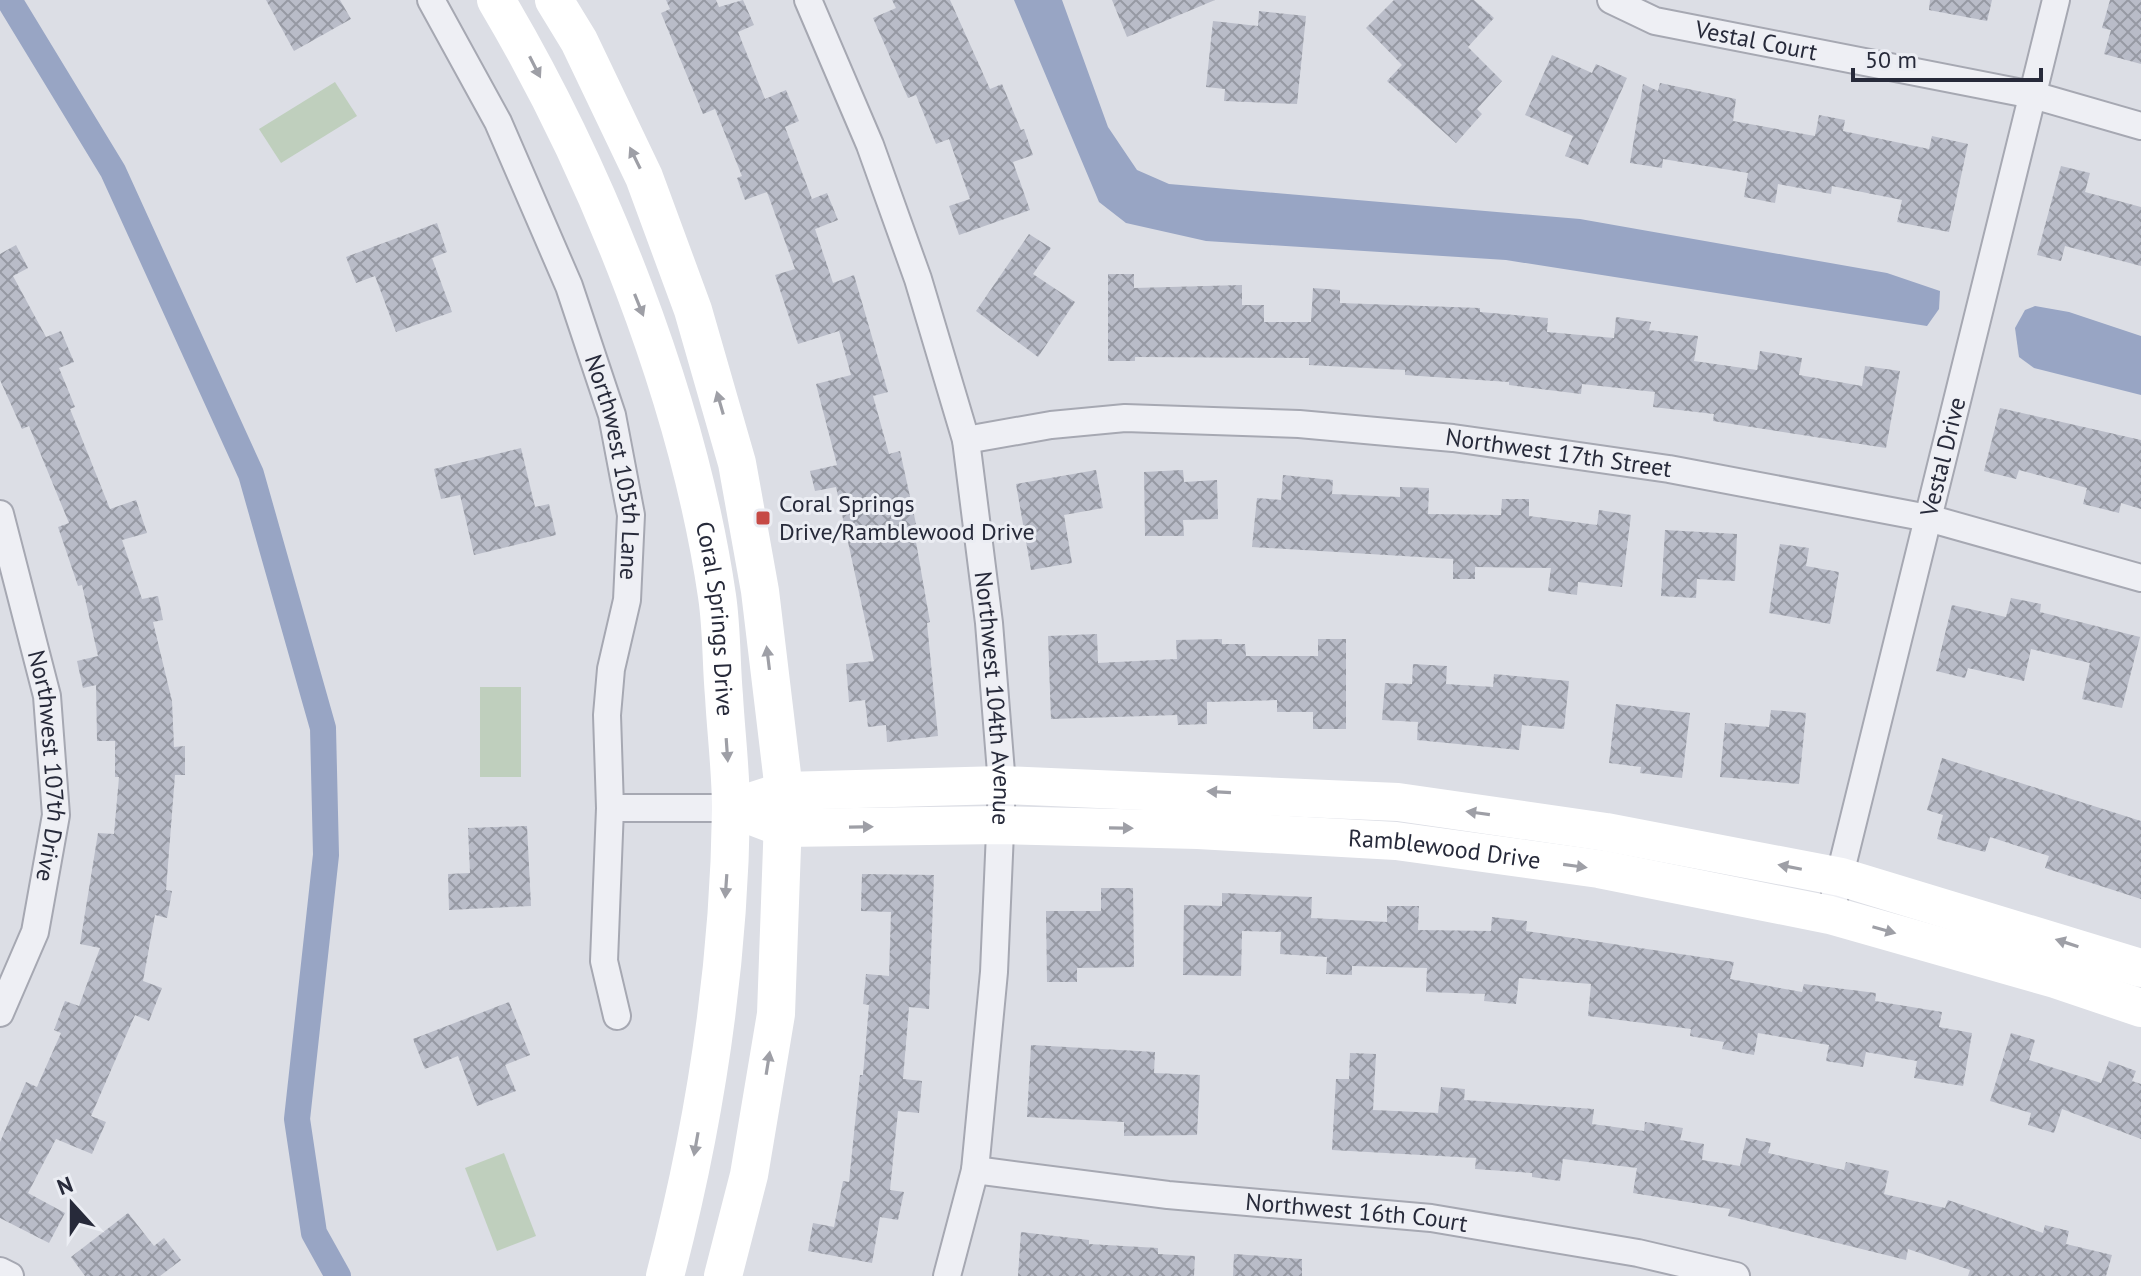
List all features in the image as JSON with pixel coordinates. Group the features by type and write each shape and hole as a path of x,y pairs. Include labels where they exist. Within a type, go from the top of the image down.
{"street":[{"name":"Northwest 105th Lane","path":"431,0 514,158 569,286 612,415 631,515 627,600 611,669 607,715 610,808 604,961 617,1016"},
{"name":"Coral Springs Drive","path":"496,0 534,65 595,195 647,324 691,472 717,597 731,808 717,1019 690,1182 665,1276"},
{"name":"Coral Springs Drive","path":"554,0 579,41 644,177 693,310 737,463 760,591 784,791 776,1014 749,1175 723,1276"},
{"name":"Northwest 104th Avenue","path":"808,0 870,145 918,279 966,440 989,623 1002,785 994,972 975,1170 947,1276"},
{"name":"Vestal Court","path":"1611,0 1655,21 2033,95 2141,126"},
{"name":"Vestal Drive","path":"1830,915 2056,0"},
{"name":"Northwest 17th Street","path":"966,440 1051,425 1125,418 1299,424 1453,438 1669,469 1928,518 2141,578"},
{"name":"Northwest 107th Drive","path":"0,514 11,593 47,696 56,815 35,932 0,1013"},
{"name":"Ramblewood Drive","path":"610,808 731,808 784,791 1002,785 1398,802 1606,832 1841,877 2141,968"},
{"name":"Ramblewood Drive","path":"731,808 783,828 1000,825 1198,830 1396,841 1599,869 1830,915 2055,979 2141,1008"},
{"name":"Northwest 16th Court","path":"975,1170 1168,1195 1431,1218 1638,1253 1736,1276"},
{"path":"0,1271 10,1276"}],"green space":[{"path":"335,82 357,116 281,163 259,129"},
{"path":"480,687 521,687 521,777 480,777"},
{"path":"504,1153 536,1236 497,1251 465,1168"}],"water":[{"path":"1014,0 1062,0 1108,127 1137,170 1169,184 1580,219 1887,273 1940,291 1939,309 1927,326 1506,260 1206,241 1126,223 1099,202"},
{"path":"2035,306 2069,312 2141,336 2141,395 2034,368 2019,357 2015,328 2025,310"}],"building":[{"path":"266,0 340,0 351,19 294,51"},
{"path":"666,0 716,0 719,7 743,0 754,25 738,32 765,99 786,90 799,121 785,127 812,199 827,193 838,220 815,229 833,283 854,275 888,392 873,396 889,454 900,451 916,524 913,525 930,622 927,623 938,736 887,742 886,725 868,727 865,700 849,702 846,664 874,661 836,487 815,491 810,471 837,465 816,384 851,375 839,331 798,344 775,275 795,269 767,192 745,200 737,178 742,176 715,109 703,114 661,13 670,9"},
{"path":"892,0 950,0 990,89 1002,84 1021,130 1024,129 1033,155 1013,162 1030,210 959,235 949,206 970,199 949,139 936,144 916,95 908,98 873,18 896,8"},
{"path":"1112,0 1215,0 1127,37"},
{"path":"1394,0 1474,0 1494,18 1468,47 1502,81 1477,109 1482,114 1456,143 1387,81 1402,65 1366,28"},
{"path":"1930,0 1992,0 1987,21 1929,10"},
{"path":"2110,0 2141,0 2141,64 2104,54 2111,30 2102,28"},
{"path":"1259,11 1306,16 1297,104 1224,101 1225,89 1206,87 1213,21 1258,26"},
{"path":"1552,55 1592,73 1596,64 1627,78 1588,165 1565,156 1573,136 1525,115"},
{"path":"1660,83 1736,99 1733,121 1815,136 1819,115 1845,120 1843,131 1929,149 1932,136 1968,144 1949,232 1897,222 1902,200 1832,186 1831,194 1778,184 1775,203 1744,197 1748,173 1663,159 1662,168 1630,163 1643,84 1658,91"},
{"path":"2061,166 2090,173 2085,192 2141,207 2141,266 2065,246 2061,261 2037,255"},
{"path":"437,223 447,252 432,258 452,312 396,332 375,276 356,283 346,257"},
{"path":"1029,234 1051,248 1033,274 1075,302 1038,357 976,311"},
{"path":"16,245 28,268 13,276 46,337 61,331 74,362 59,368 75,407 70,409 110,509 136,500 147,533 122,540 142,599 158,596 163,620 153,622 172,701 174,747 185,746 185,775 175,775 166,890 172,891 167,918 155,915 143,981 162,988 149,1021 135,1015 91,1116 106,1122 92,1154 56,1139 28,1193 65,1213 49,1243 0,1218 0,1142 26,1082 37,1087 61,1033 54,1030 65,1001 79,1006 100,948 80,944 98,833 114,834 119,777 115,777 115,741 97,741 96,685 83,688 77,661 98,656 82,585 78,586 58,527 69,523 29,426 22,429 0,380 0,254"},
{"path":"1108,274 1134,274 1134,288 1242,285 1242,305 1264,305 1264,322 1311,322 1313,288 1340,290 1340,303 1480,308 1480,312 1548,318 1547,332 1614,338 1616,317 1651,322 1649,330 1698,336 1694,361 1757,370 1760,351 1802,358 1799,375 1862,386 1865,366 1900,371 1886,448 1713,421 1714,414 1653,407 1655,392 1582,384 1581,394 1509,385 1509,382 1405,375 1405,370 1309,365 1309,358 1135,357 1135,361 1108,361"},
{"path":"2000,408 2141,440 2141,509 2121,503 2119,513 2083,504 2087,488 2019,470 2016,479 1984,471"},
{"path":"521,448 535,507 549,504 556,535 474,555 460,495 441,499 434,469"},
{"path":"1096,470 1103,508 1064,515 1072,563 1031,570 1016,484"},
{"path":"1183,470 1184,482 1217,480 1218,519 1183,520 1184,536 1145,536 1144,472"},
{"path":"1283,475 1333,480 1332,494 1400,497 1400,487 1429,488 1428,514 1501,515 1502,499 1529,499 1529,516 1597,525 1599,510 1631,515 1622,587 1578,582 1577,595 1548,591 1551,568 1475,567 1475,579 1453,579 1453,559 1252,547 1257,498 1281,500"},
{"path":"1665,530 1737,534 1735,581 1697,579 1696,598 1661,596"},
{"path":"1780,544 1809,548 1806,566 1839,572 1830,624 1769,613"},
{"path":"2011,598 2041,604 2040,612 2140,637 2122,708 2082,699 2090,663 2031,649 2024,681 1968,668 1965,678 1936,671 1952,605 2006,617"},
{"path":"1097,634 1098,663 1177,659 1176,640 1222,639 1222,644 1245,644 1246,656 1318,656 1318,639 1346,639 1346,729 1313,729 1313,712 1277,712 1277,700 1207,702 1207,724 1178,725 1177,715 1051,719 1048,636"},
{"path":"1413,664 1447,666 1446,684 1493,687 1494,674 1569,681 1564,729 1522,725 1519,750 1417,740 1418,722 1382,720 1385,683 1412,684"},
{"path":"1616,704 1690,713 1682,778 1640,773 1641,767 1609,763"},
{"path":"1771,710 1806,713 1799,784 1720,777 1725,723 1769,727"},
{"path":"1942,758 2141,821 2141,899 2045,868 2049,856 1990,837 1985,852 1937,839 1943,815 1927,810"},
{"path":"527,826 531,906 449,910 448,874 470,873 468,828"},
{"path":"862,874 934,875 929,1009 909,1007 903,1079 922,1081 919,1113 898,1111 890,1190 904,1192 898,1220 880,1217 872,1263 808,1251 813,1223 834,1227 843,1181 849,1182 869,1005 863,1004 866,974 889,976 891,912 861,911"},
{"path":"1101,888 1133,888 1134,967 1077,968 1077,982 1047,982 1046,911 1101,911"},
{"path":"1222,893 1312,897 1311,918 1387,922 1387,906 1419,906 1418,930 1491,931 1492,917 1527,921 1526,931 1734,962 1730,979 1802,992 1804,984 1876,993 1875,1001 1942,1012 1939,1027 1972,1033 1963,1086 1914,1078 1917,1061 1866,1052 1863,1067 1826,1061 1829,1045 1758,1033 1754,1055 1722,1049 1724,1042 1690,1036 1691,1029 1588,1016 1591,984 1519,978 1516,1004 1484,1001 1485,994 1426,992 1427,968 1352,966 1352,975 1326,974 1327,957 1280,954 1281,932 1242,931 1241,976 1183,975 1184,905 1222,906"},
{"path":"509,1002 530,1055 505,1065 516,1091 477,1106 458,1056 425,1069 413,1039"},
{"path":"2011,1033 2035,1040 2029,1060 2101,1083 2109,1061 2136,1071 2132,1081 2141,1084 2141,1139 2062,1109 2054,1133 2028,1125 2031,1113 1990,1101"},
{"path":"1031,1045 1155,1052 1154,1073 1200,1075 1197,1135 1124,1136 1124,1122 1027,1117"},
{"path":"1350,1053 1376,1054 1373,1110 1438,1113 1441,1087 1465,1089 1464,1100 1594,1109 1592,1124 1644,1131 1645,1122 1683,1128 1680,1140 1704,1144 1702,1160 1740,1166 1746,1138 1771,1143 1768,1153 1844,1170 1846,1162 1889,1171 1884,1194 1945,1208 1948,1200 2043,1233 2045,1225 2069,1231 2066,1244 2112,1255 2106,1276 1968,1276 1970,1270 1908,1249 1906,1260 1728,1216 1730,1209 1633,1193 1637,1168 1563,1159 1560,1181 1532,1177 1532,1173 1475,1169 1476,1158 1332,1150 1336,1079 1349,1079"},
{"path":"128,1213 154,1246 164,1238 181,1260 160,1276 85,1276 71,1257"},
{"path":"1021,1232 1089,1240 1089,1244 1158,1248 1158,1254 1195,1256 1194,1276 1018,1276"},
{"path":"1234,1254 1302,1259 1302,1276 1233,1276"}],"waterway":[{"path":"9,0 113,171 251,474 323,728 326,855 297,1119 314,1233 338,1276"}],"place":[{"name":"Coral Springs Drive/Ramblewood Drive","path":"763,518"}]}
